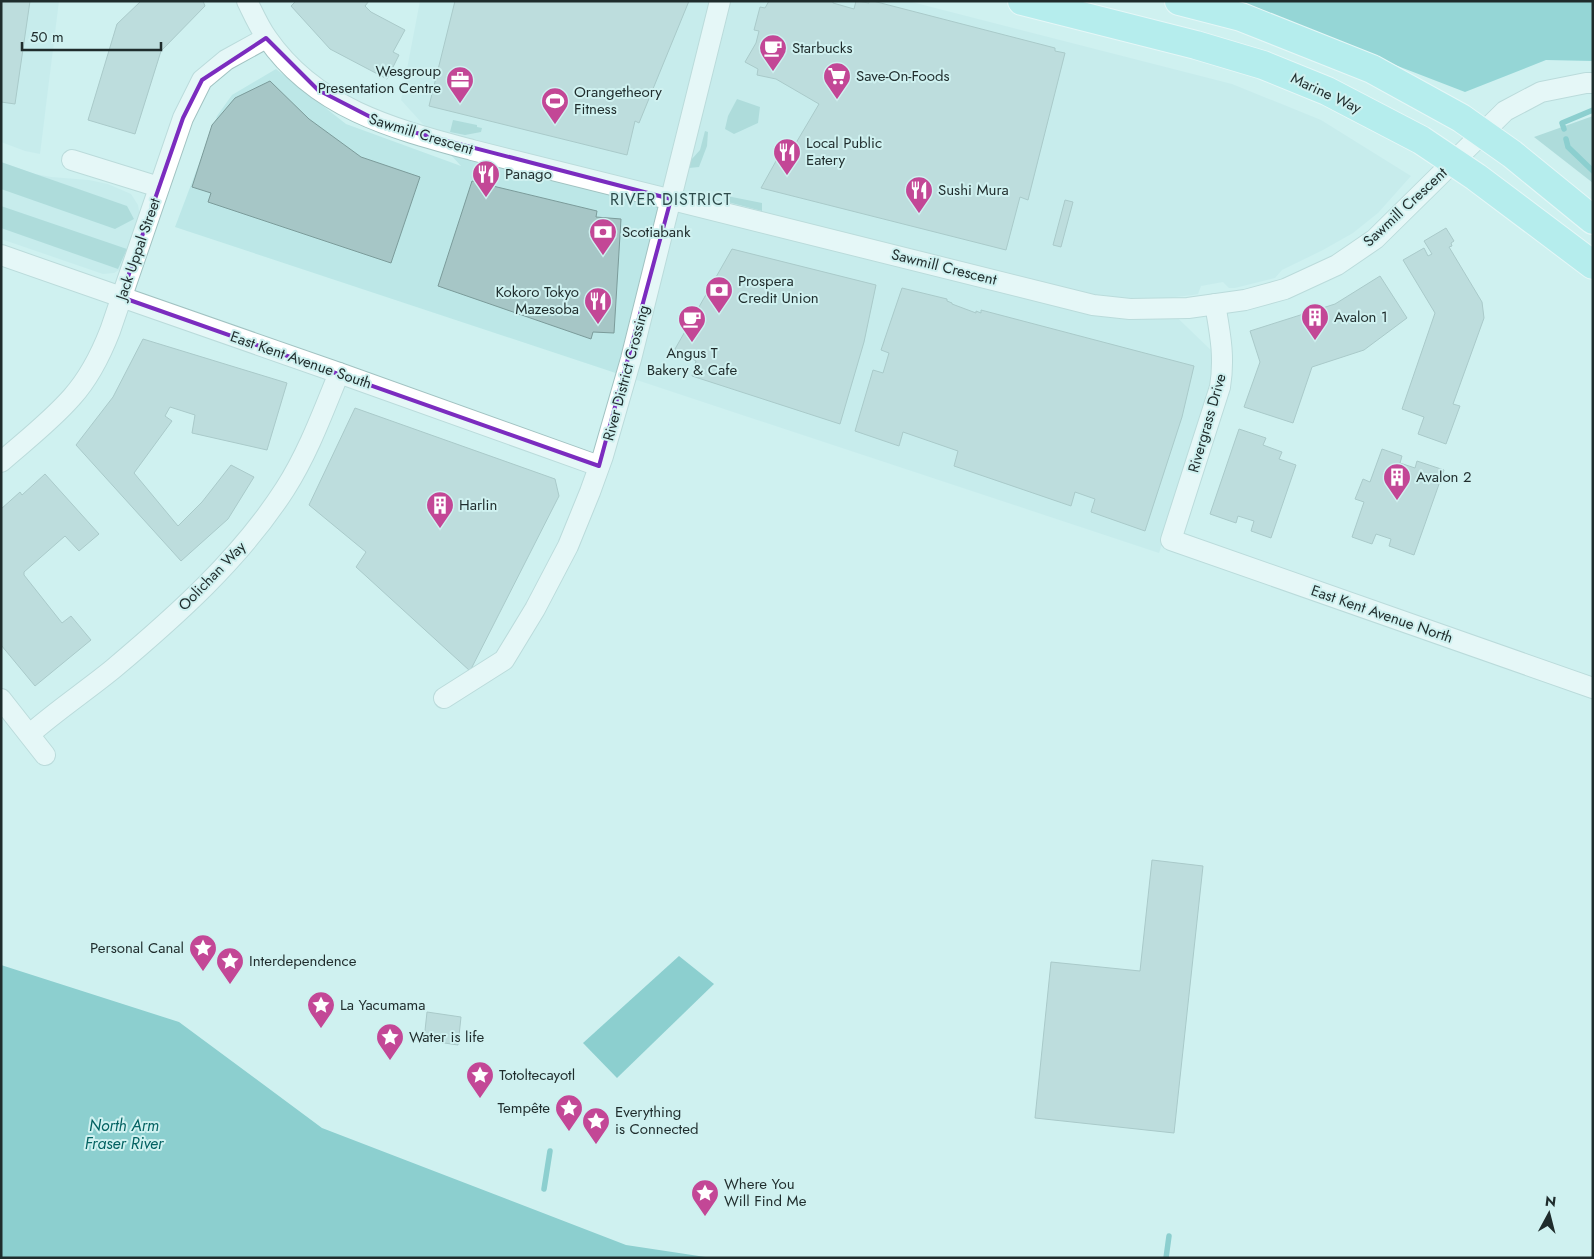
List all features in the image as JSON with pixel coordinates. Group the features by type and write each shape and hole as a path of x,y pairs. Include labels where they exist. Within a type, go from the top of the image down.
{"main road":[{"name":"Marine Way","path":"1022,1 1196,45 1263,65 1336,96 1421,140 1454,162 1593,265"},
{"path":"1179,1 1242,17 1372,68 1462,118 1593,220"}],"street":[{"name":"Sawmill Crescent","path":"247,1 266,38 292,67 318,90 351,111 386,126 472,150 1093,305 1130,309 1188,308 1244,300 1285,289 1336,265 1375,239 1504,111 1541,92 1593,83"},
{"name":"River District Crossing","path":"444,698 504,660 535,609 568,546 599,466 631,359 720,1"},
{"name":"Jack Uppal Street","path":"1,462 73,395 102,351 183,118 202,80 226,60 266,38"},
{"path":"72,160 158,187"},
{"name":"East Kent Avenue South","path":"1,255 599,466"},
{"name":"Rivergrass Drive","path":"1171,540 1220,387 1223,352 1215,304"},
{"name":"Oolichan Way","path":"30,734 112,670 198,592 243,545 285,489 315,434 339,373"},
{"name":"East Kent Avenue North","path":"1171,540 1593,688"},
{"path":"1,699 45,755"}],"highlighted area":[{"path":"266,38 318,90 386,125 671,199 599,466 121,297 183,118 202,80"}],"shaded area":[{"path":"1,1 59,1 40,154 25,151 1,142"},
{"path":"420,1 908,1 1232,84 1321,120 1411,176 1378,213 1353,233 1282,270 1275,278 1235,288 1229,288 1223,282 1201,286 1198,294 1158,299 1216,355 1208,408 1159,553 175,227 217,116 232,95 276,69 346,124 461,166 401,100"},
{"path":"1229,1 1593,1 1593,61 1546,60 1465,92"},
{"path":"737,99 760,107 758,123 734,134 725,129 728,116"},
{"path":"1593,116 1593,183 1534,137"},
{"path":"453,120 477,125 477,127 482,128 481,132 465,135 450,132"},
{"path":"705,131 708,132 707,146 699,167 689,168 691,160 700,150"},
{"path":"1,162 35,174 108,184 131,194 138,205 140,215 125,261 119,270 114,273 103,274 1,239"},
{"path":"1,162 127,206 134,219 115,229 1,189"},
{"path":"727,196 762,203 762,211 724,201"},
{"path":"1,206 127,249 118,269 1,228"}],"water":[{"path":"679,956 714,984 617,1078 583,1043"},
{"name":"North Arm Fraser River","path":"1,965 179,1022 322,1128 626,1245 712,1258 1,1258"}],"building":[{"path":"1,1 30,1 15,104 1,102"},
{"path":"141,1 203,1 205,6 161,51 135,134 88,120 117,24"},
{"path":"296,1 369,1 365,6 371,12 405,30 393,52 399,55 387,79 330,49 291,6"},
{"path":"455,1 689,1 639,123 635,121 627,155 429,106"},
{"path":"769,1 833,1 833,3 854,9 856,1 869,3 869,1 873,1 1055,48 1055,51 1065,53 1028,200 1020,197 1006,250 761,188 781,152 793,148 819,104 776,79 757,75 758,69 745,62 756,43 759,31 754,30 760,7 765,8"},
{"path":"270,81 309,119 361,157 420,177 391,263 208,202 211,193 192,187 212,125 235,98"},
{"path":"472,181 597,211 596,217 621,219 614,333 593,332 591,339 438,286"},
{"path":"1065,200 1073,202 1061,247 1053,245"},
{"name":"Avalon 1","path":"1446,228 1454,241 1451,243 1452,246 1449,247 1482,302 1484,318 1453,404 1460,406 1446,444 1418,434 1424,417 1402,409 1435,313 1403,260 1424,248 1428,256 1432,254 1424,241"},
{"path":"732,249 876,285 864,342 840,424 692,376 696,361 675,349"},
{"name":"Avalon 1","path":"1380,276 1407,318 1364,350 1312,367 1293,423 1244,407 1260,362 1250,331 1335,304"},
{"path":"902,288 947,299 952,304 976,313 976,311 981,313 981,310 1194,366 1182,417 1145,531 1091,512 1095,499 1075,492 1071,506 954,466 958,451 903,432 899,446 855,431 873,370 883,373 889,353 881,350"},
{"path":"143,339 287,383 267,450 192,433 195,415 170,407 165,416 172,421 134,473 178,526 202,502 231,465 254,477 228,519 181,561 76,445 113,397"},
{"name":"Harlin","path":"355,408 555,479 559,496 470,671 356,567 366,552 309,505"},
{"path":"1239,429 1266,438 1263,445 1282,452 1279,459 1296,465 1271,538 1251,531 1254,521 1238,516 1236,523 1210,514"},
{"name":"Avalon 2","path":"1382,449 1402,456 1400,463 1415,468 1417,461 1444,470 1414,555 1389,546 1391,539 1376,534 1372,544 1352,537 1364,502 1355,499 1363,479 1370,482"},
{"path":"45,474 99,534 79,551 65,536 24,572 24,575 62,623 71,616 91,640 35,686 1,645 1,509 20,492 22,495"},
{"path":"1152,860 1203,866 1174,1133 1035,1118 1051,962 1140,971"},
{"path":"427,1012 461,1017 458,1045 424,1040"}],"waterway":[{"path":"1564,129 1562,123 1593,110"},
{"path":"1566,139 1568,147 1593,171"},
{"path":"544,1189 550,1151"},
{"path":"1166,1258 1169,1236"}],"place":[{"name":"Starbucks","path":"773,72"},
{"name":"Save-On-Foods","path":"837,100"},
{"name":"Wesgroup Presentation Centre","path":"460,104"},
{"name":"Orangetheory Fitness","path":"555,125"},
{"name":"Local Public Eatery","path":"787,176"},
{"name":"Panago","path":"486,198"},
{"name":"Sushi Mura","path":"919,214"},
{"name":"Scotiabank","path":"603,256"},
{"name":"Prospera Credit Union","path":"719,314"},
{"name":"Kokoro Tokyo Mazesoba","path":"598,325"},
{"name":"Avalon 1","path":"1315,341"},
{"name":"Angus T Bakery & Cafe","path":"692,343"},
{"name":"Avalon 2","path":"1397,501"},
{"name":"Harlin","path":"440,529"},
{"name":"Personal Canal","path":"203,972"},
{"name":"Interdependence","path":"230,985"},
{"name":"La Yacumama","path":"321,1029"},
{"name":"Water is life","path":"390,1061"},
{"name":"Totoltecayotl","path":"480,1099"},
{"name":"Tempête","path":"569,1132"},
{"name":"Everything is Connected","path":"596,1145"},
{"name":"Where You Will Find Me","path":"705,1217"}],"district":[{"name":"RIVER DISTRICT","path":"671,199"}]}
